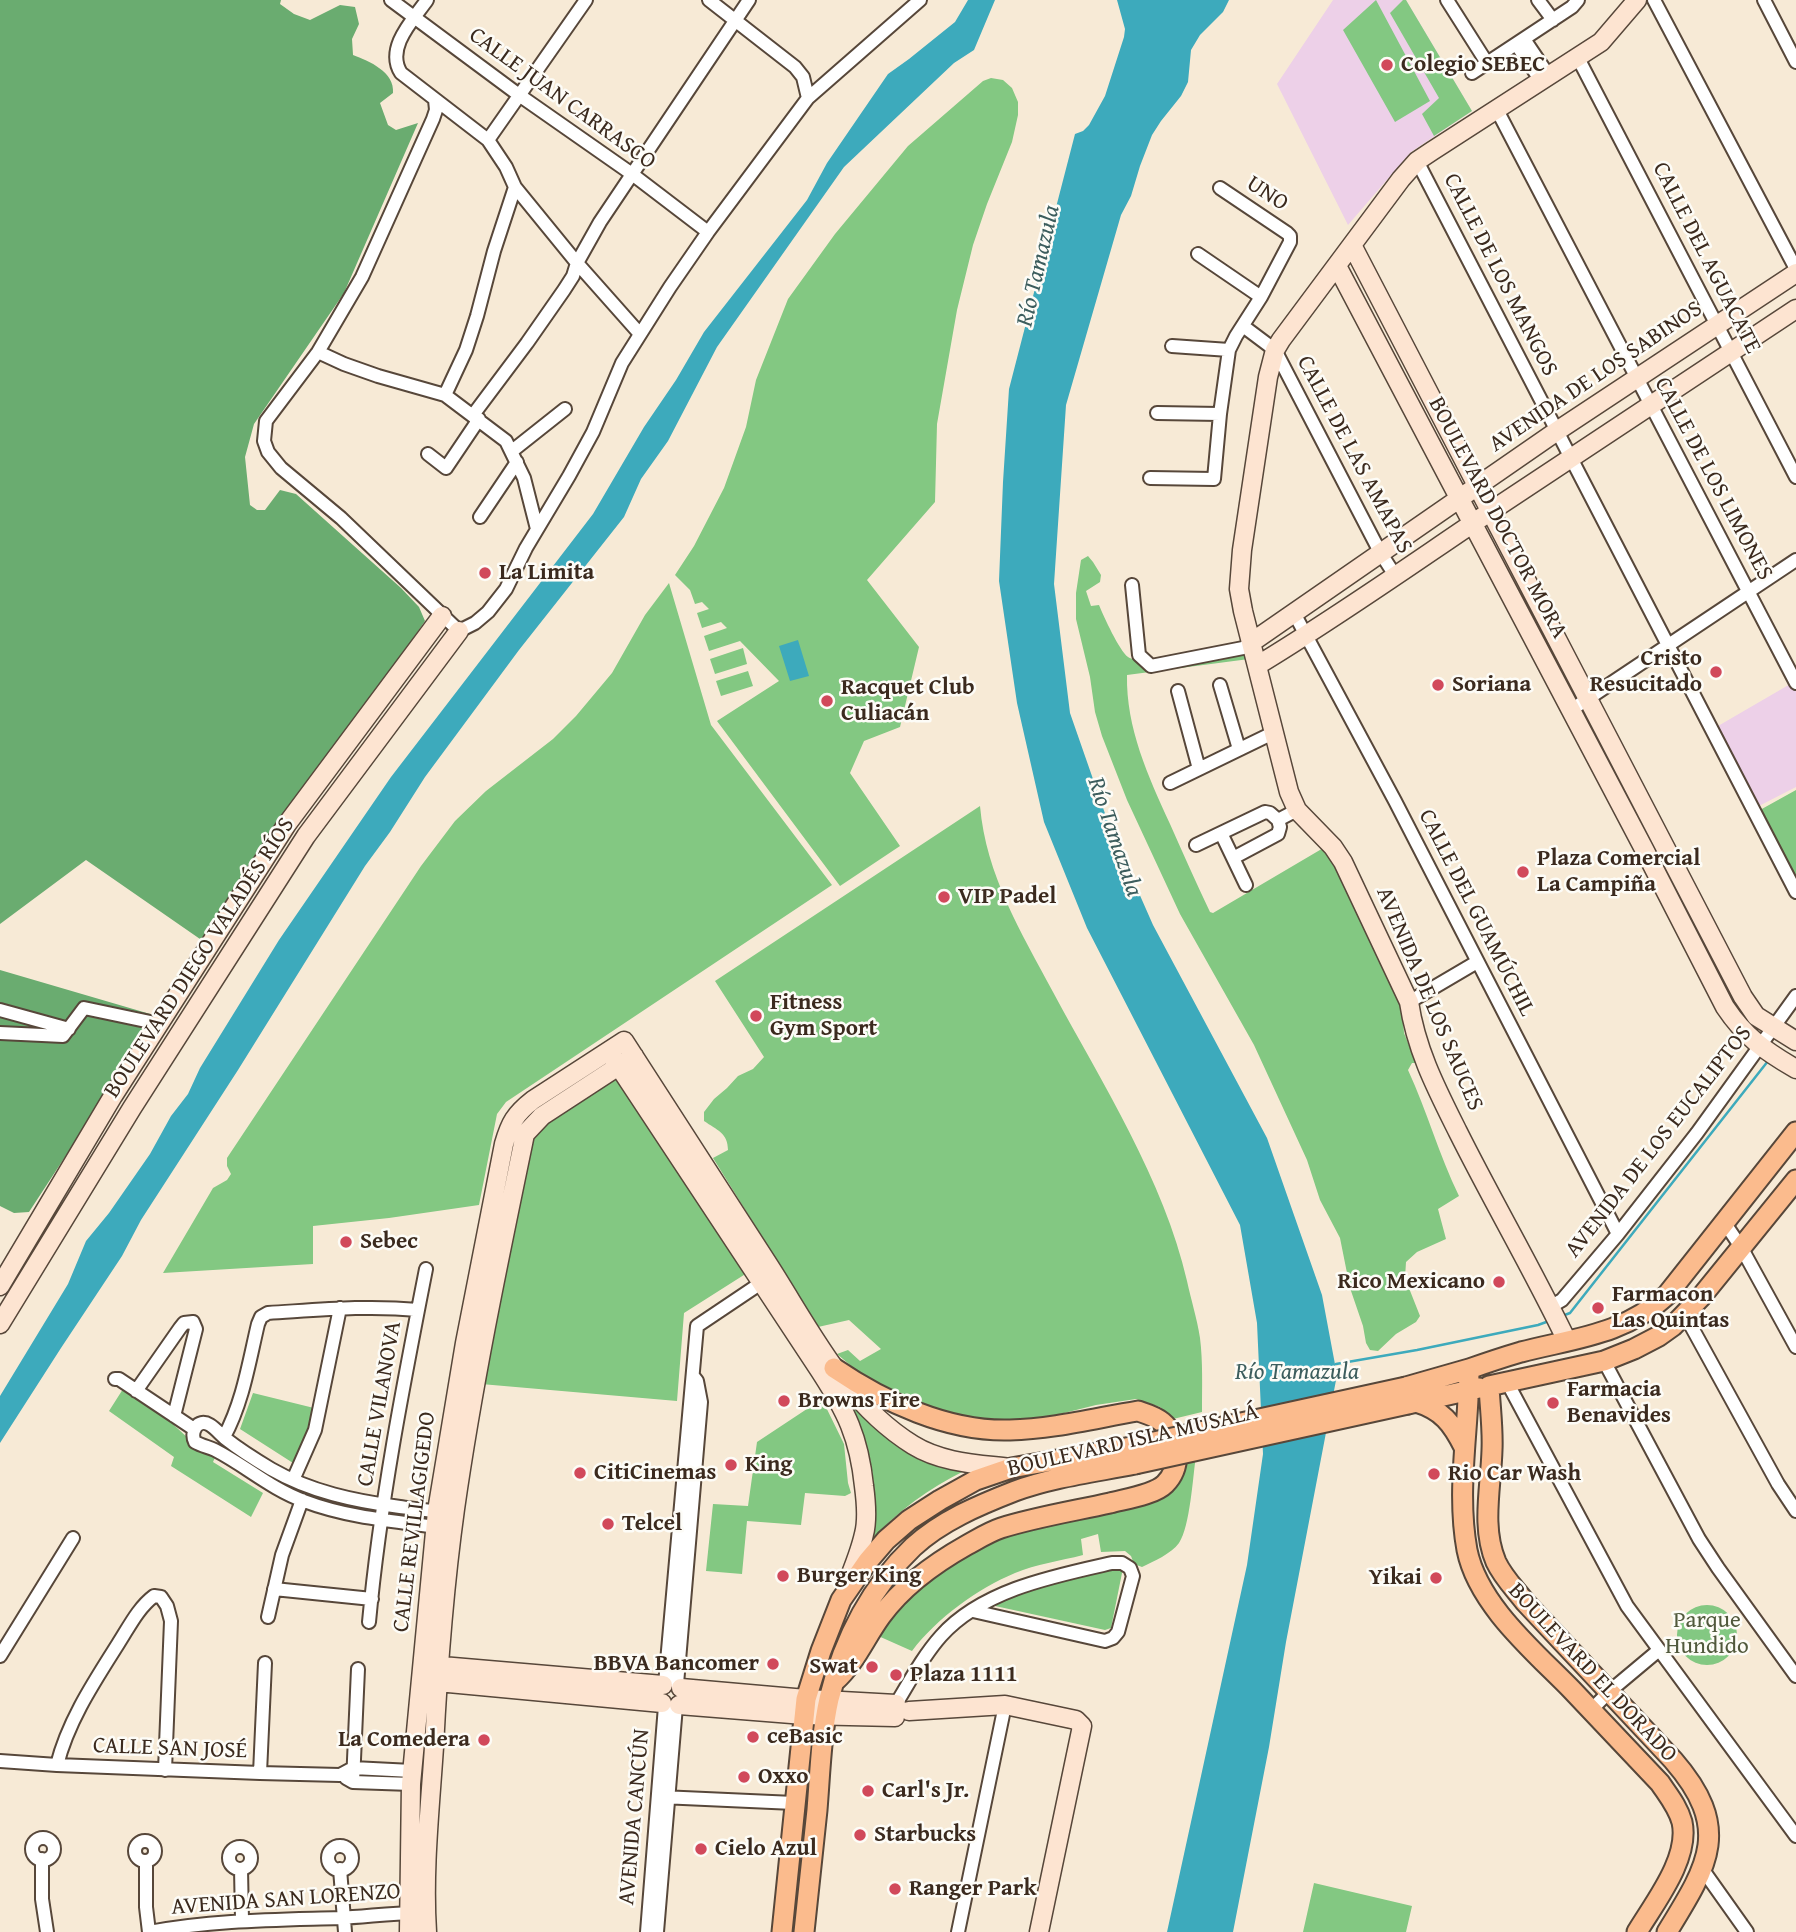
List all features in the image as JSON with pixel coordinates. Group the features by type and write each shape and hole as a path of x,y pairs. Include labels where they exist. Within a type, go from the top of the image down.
{"main road":[{"path":"1478,1366 1564,1336 1612,1330 1646,1313 1667,1295 1796,1132"},
{"path":"1498,1384 1604,1361 1659,1336 1685,1315 1796,1180"},
{"name":"BOULEVARD ISLA MUSALÁ","path":"1410,1398 1478,1366"},
{"name":"BOULEVARD EL DORADO","path":"1637,1932 1676,1866 1684,1838 1682,1821 1660,1783 1507,1622 1480,1585 1468,1552 1464,1524 1464,1448 1469,1390 1478,1366 1498,1384 1488,1519 1496,1562 1525,1602 1682,1770 1700,1796 1707,1820 1709,1843 1703,1871 1667,1932"},
{"path":"830,1698 870,1632 892,1602 940,1562 997,1530 1137,1497 1160,1489 1174,1471 1177,1457 1177,1448 1167,1426 1153,1415 1138,1411 1028,1429 965,1426 915,1411 862,1387 834,1368"},
{"name":"BOULEVARD ISLA MUSALÁ","path":"804,1932 830,1698 845,1648 858,1619 876,1589 914,1546 936,1529 982,1504 1018,1490 1133,1456 1410,1398 1498,1384"},
{"path":"1410,1398 1442,1414 1456,1431 1464,1448"},
{"name":"BOULEVARD ISLA MUSALÁ","path":"782,1932 805,1707 821,1651 841,1600 868,1561 886,1540 909,1520 976,1480 1011,1468 1133,1456"}],"street":[{"name":"CALLE JUAN CARRASCO","path":"391,0 708,232"},
{"path":"427,0 397,46 395,62 401,73 488,141 506,167 515,187 640,334"},
{"path":"488,141 586,0"},
{"path":"709,0 795,67 803,77 808,98"},
{"path":"428,454 446,468 476,417 573,276 577,263 600,222 749,0"},
{"path":"435,100 433,118 362,277 318,352 265,421 264,441 268,452 281,468 341,518 459,631 488,612 506,589 593,432 622,363 708,232 808,98 920,0"},
{"path":"1447,0 1487,63"},
{"path":"1538,0 1553,20"},
{"path":"1472,73 1572,7 1578,0"},
{"name":"AVENIDA DE LOS SAUCES","path":"1564,1336 1427,1069 1412,1024 1409,1002 1343,862 1333,847 1297,810 1289,792 1240,589 1242,550 1268,377 1275,350 1281,340 1417,161 1601,42 1637,0"},
{"path":"1654,0 1796,271"},
{"path":"1764,0 1796,62"},
{"path":"1520,42 1545,78"},
{"name":"CALLE DEL AGUACATE","path":"1578,58 1796,477"},
{"name":"CALLE DE LOS LIMONES","path":"1496,108 1796,683"},
{"name":"CALLE DE LOS MANGOS","path":"1417,161 1796,892"},
{"path":"445,396 466,350 515,187"},
{"name":"UNO","path":"1220,188 1290,236 1290,242 1261,297"},
{"name":"BOULEVARD DOCTOR MORA","path":"1352,245 1743,997 1756,1016 1795,1041"},
{"path":"1150,478 1214,479 1229,350 1261,297 1199,254"},
{"name":"BOULEVARD DOCTOR MORA","path":"1337,265 1724,1007 1742,1031 1767,1052 1796,1069"},
{"name":"AVENIDA DE LOS SABINOS","path":"1252,642 1557,431 1796,271"},
{"path":"1258,665 1307,636 1490,511 1796,309"},
{"name":"CALLE DE LAS AMAPAS","path":"1243,326 1275,350 1395,577"},
{"path":"1172,346 1229,350"},
{"path":"318,352 378,376 445,396 506,441 526,485 537,529"},
{"path":"480,517 515,457 565,409"},
{"path":"1157,413 1220,414"},
{"path":"1571,710 1796,560"},
{"path":"1132,585 1139,655 1151,666 1243,648 1252,642"},
{"name":"CALLE DEL GUAMÚCHIL","path":"1294,612 1395,801 1618,1234"},
{"name":"BOULEVARD DIEGO VALADÉS RÍOS","path":"0,1286 113,1096 287,824 442,616"},
{"name":"BOULEVARD DIEGO VALADÉS RÍOS","path":"0,1324 132,1108 306,836 459,631"},
{"path":"1220,685 1239,749"},
{"path":"1178,691 1199,769"},
{"path":"1170,783 1275,732"},
{"path":"1278,820 1297,810"},
{"path":"1196,845 1265,812 1278,820 1278,834 1233,858"},
{"path":"1221,833 1246,885"},
{"path":"1409,1002 1477,962"},
{"name":"AVENIDA DE LOS EUCALIPTOS","path":"1552,1310 1767,1052 1775,1029 1796,996"},
{"path":"0,1032 63,1036 84,1008 160,1024"},
{"path":"0,1010 69,1029"},
{"path":"517,1129 519,1111 624,1041 769,1278 838,1399 854,1434 861,1457 865,1532 841,1600"},
{"path":"608,1050 859,1400 915,1447 945,1458 1011,1468"},
{"path":"517,1129 542,1116 634,1056"},
{"name":"CALLE REVILLAGIGEDO","path":"428,1932 418,1913 412,1778 429,1673 443,1517 471,1404 517,1129"},
{"path":"1724,1222 1741,1247 1796,1347"},
{"name":"CALLE VILANOVA","path":"369,1622 383,1505 402,1387 426,1269"},
{"name":"AVENIDA CANCÚN","path":"657,1932 663,1797 697,1326 769,1278"},
{"name":"CALLE VILANOVA","path":"224,1437 243,1388 261,1317 268,1313 383,1306 418,1310"},
{"path":"293,1480 315,1430 340,1308"},
{"path":"1685,1315 1778,1484 1796,1511"},
{"path":"136,1391 184,1323 193,1322 196,1329 174,1416"},
{"path":"1604,1361 1699,1538 1796,1676"},
{"path":"115,1379 119,1379 194,1429"},
{"path":"1498,1384 1627,1606 1796,1836"},
{"path":"204,1423 209,1424 272,1469 339,1497 443,1517 381,1520 302,1500 265,1482 212,1448 195,1443 194,1429 204,1423"},
{"path":"265,1482 272,1469"},
{"path":"268,1617 282,1555 302,1500"},
{"path":"0,1656 73,1538"},
{"path":"900,1711 928,1652 942,1634 958,1621 974,1611 992,1600 1044,1579 1112,1563 1122,1563 1130,1568 1133,1576 1118,1632 1105,1641 974,1611"},
{"path":"274,1589 372,1599"},
{"path":"57,1765 63,1743 95,1680 139,1611 154,1596 161,1597 171,1621 165,1770"},
{"path":"1591,1710 1659,1650"},
{"path":"260,1773 265,1663"},
{"path":"353,1775 358,1670"},
{"path":"429,1673 805,1707 830,1698 900,1711 1005,1705 1076,1720 1082,1726 1082,1731 1039,1932"},
{"name":"CALLE REVILLAGIGEDO","path":"409,1932 418,1913 429,1819 429,1673"},
{"path":"958,1932 1005,1705"},
{"name":"CALLE SAN JOSÉ","path":"0,1761 165,1770 412,1778"},
{"path":"663,1797 794,1803"},
{"name":"AVENIDA CANCÚN","path":"647,1932 663,1797"},
{"path":"42,1860 42,1899 47,1932"},
{"path":"146,1862 149,1932"},
{"path":"241,1868 242,1920"},
{"path":"340,1869 345,1932"},
{"path":"1703,1871 1747,1932"},
{"name":"AVENIDA SAN LORENZO","path":"149,1932 190,1924 242,1920 418,1913"}],"shaded area":[{"name":"Colegio SEBEC","path":"1333,0 1406,0 1472,111 1411,152 1348,225 1277,84"},
{"path":"1792,683 1796,691 1796,787 1755,808 1718,726"}],"green space":[{"path":"0,0 281,0 280,4 294,14 310,20 340,5 355,7 359,24 352,39 353,55 380,68 393,86 393,93 380,103 388,125 396,130 418,123 344,293 254,424 245,457 250,505 257,510 265,510 280,490 296,494 401,588 419,607 425,621 214,928 200,939 86,860 0,924"},
{"name":"Colegio SEBEC","path":"1376,0 1430,101 1395,122 1343,30"},
{"name":"Colegio SEBEC","path":"1406,0 1472,111 1434,136 1422,114 1439,98 1390,13"},
{"path":"991,78 1003,80 1012,88 1018,102 1018,115 1012,142 973,245 957,310 937,424 935,502 867,580 919,647 900,727 864,741 850,773 900,846 840,886 717,721 779,681 740,641 709,651 704,636 727,628 721,622 702,628 697,613 709,609 702,602 695,604 690,590 675,575 694,546 724,488 746,427 756,380 788,299 835,234 908,146 983,81"},
{"path":"1088,556 1101,575 1100,582 1086,591 1091,606 1099,605 1116,641 1128,657 1150,661 1246,650 1249,659 1127,675 1130,714 1140,751 1210,912 1213,913 1325,847 1401,993 1404,1033 1416,1063 1412,1063 1408,1070 1459,1196 1438,1209 1446,1239 1417,1252 1406,1262 1405,1278 1420,1316 1378,1351 1370,1350 1366,1343 1350,1288 1340,1238 1320,1200 1307,1160 1254,1045 1180,914 1127,800 1102,736 1076,619 1076,593 1081,560"},
{"path":"669,583 711,725 832,885 506,1102 497,1114 479,1205 313,1226 313,1264 163,1273 213,1188 227,1180 231,1174 227,1158 421,866 455,821 486,791 553,739 576,716 612,673 645,615"},
{"path":"743,648 747,664 715,674 710,659"},
{"path":"748,671 753,686 721,696 716,681"},
{"path":"1796,790 1796,878 1760,810"},
{"path":"980,806 989,856 1007,902 1130,1133 1177,1243 1199,1331 1202,1412 1173,1419 1160,1407 1136,1399 1016,1420 976,1418 937,1409 863,1376 837,1354 848,1350 860,1361 881,1349 849,1320 818,1327 713,1158 728,1150 728,1144 721,1132 704,1121 704,1112 738,1076 753,1069 764,1057 715,981"},
{"path":"0,970 157,1016 29,1212 14,1213 0,1206"},
{"path":"614,1072 747,1273 684,1313 677,1401 481,1384 530,1143 536,1127"},
{"path":"811,1348 853,1398 964,1471 914,1501 871,1540 874,1486 867,1446 851,1411"},
{"path":"123,1389 163,1415 189,1439 216,1455 213,1462 263,1493 251,1517 171,1466 174,1457 109,1411"},
{"path":"253,1393 314,1408 309,1427 293,1463 240,1429"},
{"path":"822,1399 844,1444 851,1493 845,1496 805,1493 801,1525 747,1521 742,1574 706,1571 713,1504 748,1506 757,1442"},
{"path":"1196,1455 1183,1535 1176,1547 1162,1557 1142,1567 1134,1564 1125,1551 1101,1552 1098,1534 1081,1539 1083,1555 1023,1570 972,1596 933,1627 912,1651 876,1635 893,1608 983,1540 1154,1496 1182,1457"},
{"path":"1102,1565 1123,1568 1111,1628 1105,1630 986,1604"},
{"name":"Parque Hundido","path":"1701,1605 1713,1605 1732,1618 1737,1635 1735,1647 1724,1660 1713,1665 1701,1665 1682,1652 1677,1641 1677,1629 1690,1610"},
{"path":"1314,1883 1412,1906 1406,1932 1303,1932"}],"water":[{"path":"968,0 995,0 974,50 954,63 844,167 717,347 668,441 641,479 624,517 519,650 425,777 365,866 141,1220 122,1256 0,1443 0,1396 68,1284 86,1241 150,1154 279,940 391,777 593,514 704,332 807,200 827,163 888,74 955,22"},
{"name":"Río Tamazula","path":"1117,0 1229,0 1223,12 1200,35 1191,50 1188,82 1152,135 1131,196 1121,215 1066,405 1054,584 1070,713 1109,825 1153,925 1267,1138 1322,1295 1337,1375 1233,1932 1167,1932 1247,1565 1263,1454 1257,1323 1240,1225 1087,928 1044,822 1017,703 999,581 1009,389 1075,134 1089,125 1105,96 1124,37 1125,29"},
{"path":"798,640 809,676 790,681 779,646"}],"waterway":[{"path":"1562,1316 1570,1313 1768,1061"},
{"path":"1336,1364 1417,1350 1549,1321"}],"place":[{"name":"Colegio SEBEC","path":"1387,65"},
{"name":"La Limita","path":"485,573"},
{"name":"Cristo Resucitado","path":"1716,672"},
{"name":"Soriana","path":"1438,685"},
{"name":"Racquet Club Culiacán","path":"827,701"},
{"name":"Plaza Comercial La Campiña","path":"1523,872"},
{"name":"VIP Padel","path":"944,897"},
{"name":"Fitness Gym Sport","path":"756,1016"},
{"name":"Sebec","path":"346,1242"},
{"name":"Rico Mexicano","path":"1499,1282"},
{"name":"Farmacon Las Quintas","path":"1598,1308"},
{"name":"Browns Fire","path":"784,1401"},
{"name":"Farmacia Benavides","path":"1553,1403"},
{"name":"King","path":"731,1465"},
{"name":"CitiCinemas","path":"580,1473"},
{"name":"Rio Car Wash","path":"1434,1474"},
{"name":"Telcel","path":"608,1524"},
{"name":"Burger King","path":"783,1576"},
{"name":"Yikai","path":"1436,1578"},
{"name":"BBVA Bancomer","path":"773,1664"},
{"name":"Swat","path":"872,1667"},
{"name":"Plaza 1111","path":"896,1675"},
{"name":"ceBasic","path":"753,1737"},
{"name":"La Comedera","path":"484,1740"},
{"name":"Oxxo","path":"744,1777"},
{"name":"Carl's Jr.","path":"868,1791"},
{"name":"Starbucks","path":"860,1835"},
{"name":"Cielo Azul","path":"701,1849"},
{"name":"Ranger Park","path":"895,1889"}]}
